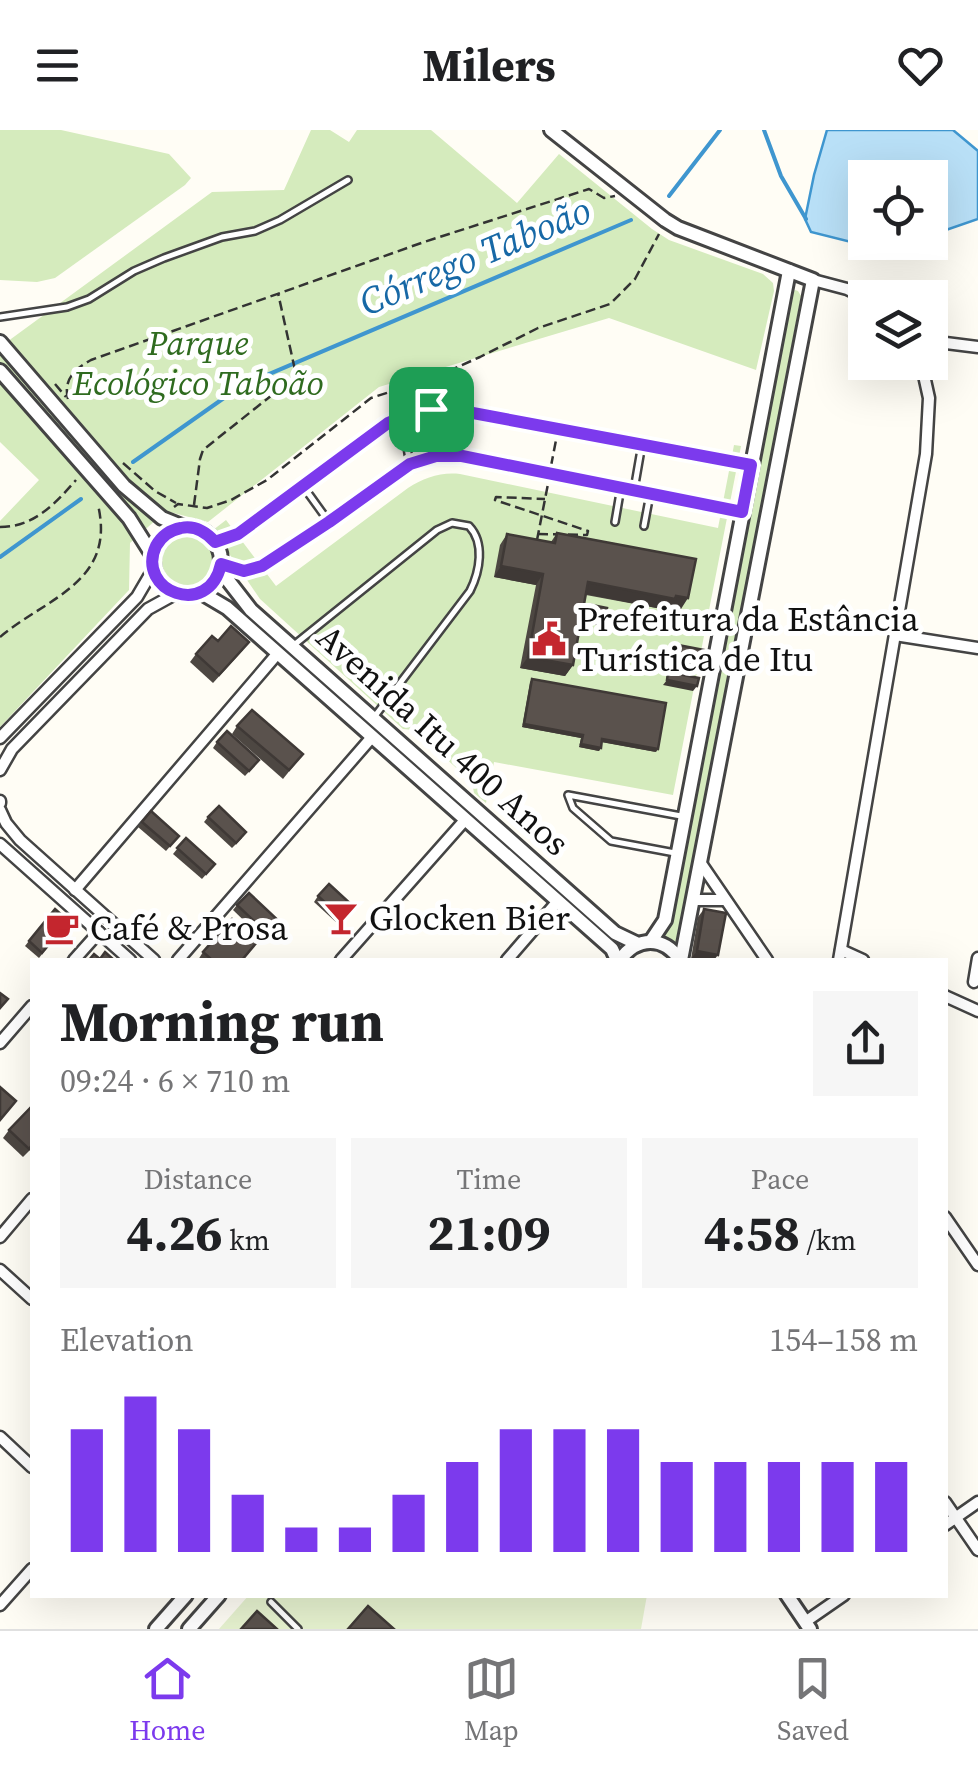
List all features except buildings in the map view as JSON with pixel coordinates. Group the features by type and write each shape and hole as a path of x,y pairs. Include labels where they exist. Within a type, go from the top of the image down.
{"street":[{"path":"551,130 665,220 788,272 848,289"},
{"path":"620,958 644,942 665,920 788,272"},
{"path":"681,958 814,280"},
{"path":"0,342 124,486 162,518 198,529 215,542 220,567 210,586 188,595 162,584 129,518 0,371"},
{"path":"948,344 978,347"},
{"path":"840,955 926,454 930,398 926,380"},
{"path":"0,738 137,597 163,536 184,527"},
{"name":"Avenida Itu 400 Anos","path":"220,567 243,602 615,933 666,945 679,958"},
{"name":"Avenida Itu 400 Anos","path":"200,592 227,608 618,958"},
{"path":"0,770 12,749 148,609 176,593"},
{"path":"895,635 978,648"},
{"path":"75,890 278,654"},
{"path":"180,958 372,737"},
{"path":"0,805 6,823 20,840 152,958"},
{"path":"344,958 465,820"},
{"path":"0,844 128,958"},
{"path":"700,862 766,958"},
{"path":"694,900 725,900"},
{"path":"510,958 558,901"},
{"path":"76,958 98,932"},
{"path":"974,982 978,958"},
{"path":"948,997 978,1011"},
{"path":"0,1043 30,1008"},
{"path":"0,1237 30,1201"},
{"path":"948,1221 978,1265"},
{"path":"0,1270 30,1297"},
{"path":"0,1438 30,1465"},
{"path":"948,1523 978,1502"},
{"path":"948,1506 978,1550"},
{"path":"1,1602 30,1570"},
{"path":"156,1629 183,1598"},
{"path":"189,1629 216,1598"},
{"path":"789,1598 808,1625 840,1598"}],"lane":[{"path":"0,317 78,303 164,258 222,237 255,231 348,180"},
{"path":"215,542 238,534 376,431 414,412 446,408 751,465"},
{"path":"402,417 410,464"},
{"path":"634,490 642,444"},
{"path":"220,567 244,571 262,566 410,464 449,454 742,512"},
{"path":"303,486 329,522"},
{"path":"615,522 622,487"},
{"path":"644,526 650,493"},
{"path":"292,647 437,530 452,524 470,526 479,539 480,550 470,591 373,718"},
{"path":"678,854 610,841 573,808 568,796 684,816"},
{"path":"271,1602 298,1629"}],"path":[{"path":"70,404 66,391 70,378 78,367 91,360 589,188 604,198 631,193"},
{"path":"114,455 155,492 178,504 207,508 231,500 267,480 371,398 432,378 538,328 610,304 635,279 665,220"},
{"path":"194,506 203,450 292,379 295,370 278,293"},
{"path":"0,527 23,525 53,506 80,476"},
{"path":"535,552 538,540 538,534 542,516 545,500 496,497 495,500 542,516 588,531 587,535 538,534"},
{"path":"0,637 90,570 100,548 103,526 95,498"},
{"path":"162,518 178,504"},
{"path":"528,538 538,540"}],"green space":[{"path":"0,130 61,130 169,154 191,178 55,278 37,282 0,280"},
{"name":"Parque Ecológico Taboão","path":"311,130 330,130 349,142 357,130 431,130 517,203 559,154 669,240 763,274 773,283 756,370 609,318 379,387 208,522 166,511 130,543 129,590 0,727 0,521 39,480 0,442 0,347 212,192 284,190"},
{"path":"795,290 801,296 678,946 665,937 790,294"},
{"path":"734,445 741,446 673,795 494,762 486,803 474,793 472,782 414,730 403,729 260,599 213,530 226,520 276,586 408,488 446,474 718,528"},
{"path":"187,533 207,541 215,561 207,581 187,589 167,581 159,561 167,541"},
{"path":"246,1598 646,1598 641,1629 219,1629"}],"water":[{"path":"827,130 953,130 978,151 978,219 948,229 948,160 848,160 848,241 811,232 805,219"}],"waterway":[{"name":"Córrego Taboão","path":"669,196 720,130"},
{"path":"764,130 781,176 806,219"},
{"name":"Córrego Taboão","path":"133,462 241,386 631,220"},
{"name":"Córrego Taboão","path":"0,557 81,499"}],"place":[{"name":"Prefeitura da Estância Turística de Itu","path":"549,639"},
{"name":"Glocken Bier","path":"341,918"},
{"name":"Café & Prosa","path":"62,928"}],"route":[{"path":"431,409 462,410 751,465 742,512 449,454 410,464 262,566 244,571 221,564 210,586 188,595 171,591 158,579 153,562 163,536 184,527 205,532 215,542 238,534 388,423 431,409"}]}
